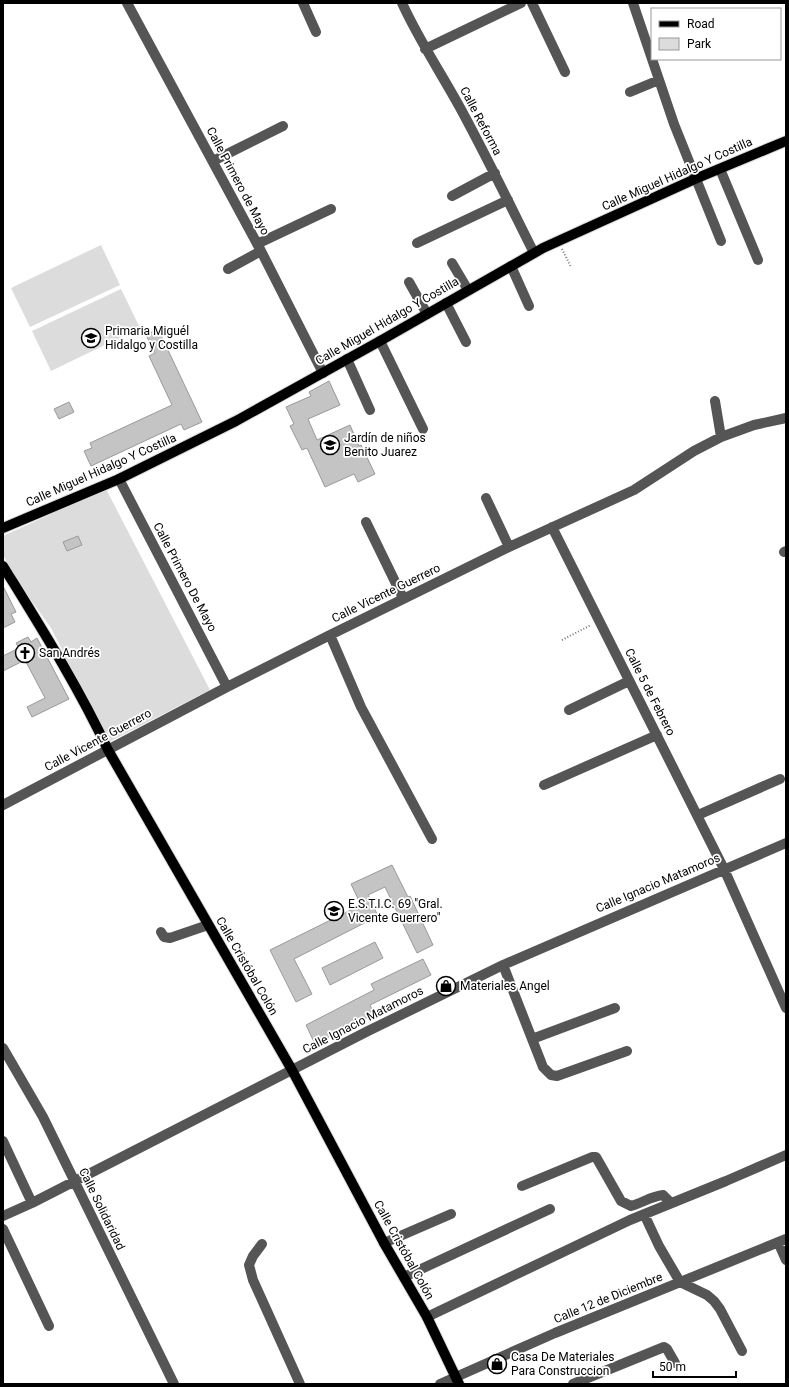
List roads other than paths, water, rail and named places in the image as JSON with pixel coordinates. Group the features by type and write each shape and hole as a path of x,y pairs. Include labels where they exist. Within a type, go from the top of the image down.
{"main road":[{"name":"Calle Miguel Hidalgo Y Costilla","path":"3,528 119,479 236,420 323,373 534,253 695,179 786,141"},
{"name":"Calle Cristóbal Colón","path":"3,566 44,633 98,729 108,750 292,1070 384,1243 427,1317 457,1381"}],"street":[{"name":"Calle Primero de Mayo","path":"127,3 213,161 323,373"},
{"path":"302,3 316,32"},
{"name":"Calle Reforma","path":"402,3 425,49 458,104 495,173 534,253"},
{"path":"425,49 521,3"},
{"path":"532,3 565,72"},
{"path":"635,3 651,54"},
{"path":"653,60 695,179 721,241"},
{"path":"630,92 659,80"},
{"path":"213,161 283,126"},
{"path":"720,169 758,260"},
{"path":"452,196 495,173"},
{"path":"417,243 508,200"},
{"path":"228,269 259,248 331,209"},
{"path":"452,263 468,290"},
{"path":"511,266 529,306"},
{"path":"409,282 427,314"},
{"path":"446,303 466,342"},
{"path":"380,341 423,429"},
{"path":"347,359 370,410"},
{"path":"715,401 721,437"},
{"name":"Calle Vicente Guerrero","path":"3,805 227,687 403,598 509,547 634,490 694,451 721,437 754,425 786,418"},
{"name":"Calle Primero De Mayo","path":"119,479 227,687"},
{"path":"486,498 509,547"},
{"path":"366,522 403,598"},
{"name":"Calle 5 de Febrero","path":"552,527 698,815 724,869 786,1008"},
{"path":"330,635 361,707 432,839"},
{"path":"569,710 630,681"},
{"path":"544,785 657,735"},
{"path":"698,815 780,779"},
{"name":"Calle Ignacio Matamoros","path":"3,1216 74,1182 368,1031 502,965 786,842"},
{"path":"161,932 164,937 170,938 208,925"},
{"path":"502,965 543,1067 551,1075 557,1076 627,1051"},
{"path":"532,1039 615,1008"},
{"name":"Calle Solidaridad","path":"3,1048 43,1117 174,1384"},
{"path":"3,1141 32,1203"},
{"path":"427,1317 607,1230 786,1155"},
{"path":"522,1186 592,1157 596,1157 621,1201 631,1206 643,1203 655,1196 663,1195 671,1203"},
{"path":"404,1277 550,1208"},
{"path":"384,1243 451,1214"},
{"path":"644,1214 659,1246 680,1282 707,1295 714,1301 720,1309 742,1351"},
{"path":"3,1229 49,1326"},
{"path":"782,1240 786,1260"},
{"name":"Calle 12 de Diciembre","path":"440,1384 457,1381 555,1333 782,1240"},
{"path":"262,1244 253,1256 249,1265 253,1280 300,1384"},
{"path":"573,1384 664,1347 667,1349 675,1363"}],"place":[{"name":"Primaria Miguél Hidalgo y Costilla","path":"91,338"},
{"name":"Jardín de niños Benito Juarez","path":"330,445"},
{"name":"San Andrés","path":"25,653"},
{"name":"E.S.T.I.C. 69 \"Gral. Vicente Guerrero\"","path":"334,911"},
{"name":"Materiales Angel","path":"446,986"},
{"name":"Casa De Materiales Para Construccion","path":"497,1364"}]}
